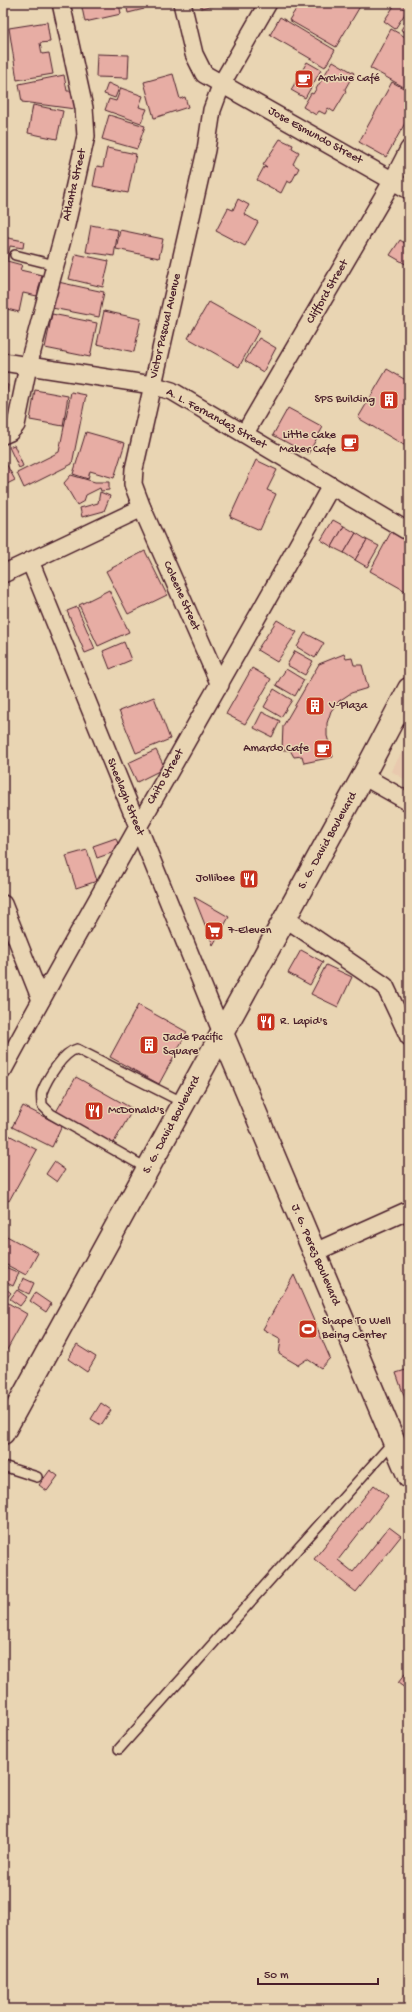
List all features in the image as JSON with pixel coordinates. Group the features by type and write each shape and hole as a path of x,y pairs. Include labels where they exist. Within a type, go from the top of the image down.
{"street":[{"name":"Atlanta Street","path":"3,436 10,432 16,425 28,366 55,265 86,136 84,108 61,3"},
{"name":"Jose Esmundo Street","path":"182,3 194,54 199,67 204,74 409,190"},
{"name":"Victor Pascual Avenue","path":"142,508 133,484 134,469 206,150 212,110 222,83 268,3"},
{"name":"Clifford Street","path":"245,433 393,180 409,149"},
{"name":"A. L. Fernandez Street","path":"3,362 152,385 172,391 245,433 409,532"},
{"name":"Chito Street","path":"3,1070 137,826 220,685 331,486"},
{"path":"3,574 142,508"},
{"name":"Coleene Street","path":"142,508 220,685"},
{"name":"Sheelagh Street","path":"30,562 222,1033"},
{"name":"S. G. David Boulevard","path":"3,1433 363,776 409,689"},
{"path":"363,776 409,802"},
{"path":"3,904 41,1000"},
{"path":"285,918 385,986 409,1037"},
{"name":"J. G. Perez Boulevard","path":"222,1033 403,1459"},
{"path":"314,1252 409,1210"}],"lane":[{"path":"15,255 55,265"},
{"path":"148,1169 51,1114 42,1105 42,1093 59,1062 69,1050 76,1049 184,1103"},
{"path":"119,1749 403,1459"},
{"path":"3,1466 37,1477"}],"shaded area":[{"path":"409,740 409,782 391,771"}],"building":[{"path":"81,3 119,3 121,14 85,22"},
{"path":"126,3 143,3 144,9 128,13"},
{"path":"201,3 226,3 201,8"},
{"path":"300,3 362,3 336,47 289,20"},
{"path":"396,3 400,3 408,9 395,29 384,21"},
{"path":"409,15 409,34 401,30"},
{"path":"280,17 335,50 325,67 270,35"},
{"path":"47,22 50,42 40,43 42,54 49,53 53,74 17,80 9,28"},
{"path":"391,29 409,39 409,90 370,68"},
{"path":"97,54 129,55 128,78 96,77"},
{"path":"333,61 354,73 345,89 346,92 334,112 328,108 325,114 319,111 316,115 303,107 311,93 313,94"},
{"path":"307,62 321,70 305,98 291,90"},
{"path":"173,74 180,99 185,97 188,107 154,118 144,82"},
{"path":"64,75 67,91 72,91 75,109 22,102 19,84"},
{"path":"392,82 409,91 409,116 386,157 359,142"},
{"path":"108,83 119,88 115,98 104,94"},
{"path":"121,88 143,96 139,107 147,109 141,123 105,110 109,99 116,101"},
{"path":"33,105 63,111 57,139 28,133"},
{"path":"109,115 145,126 137,149 102,139"},
{"path":"280,139 293,145 292,148 299,152 293,164 299,168 291,183 287,181 281,193 257,180 264,167 267,168 263,165"},
{"path":"107,148 136,154 128,193 93,186 97,166 103,167"},
{"path":"238,199 249,205 244,214 258,222 245,246 216,231 228,208 233,210"},
{"path":"91,225 118,230 114,256 86,252"},
{"path":"120,230 163,239 159,258 116,249"},
{"path":"3,237 24,241 23,248 10,246 7,261 22,265 20,270 42,275 37,296 23,293 19,312 3,308"},
{"path":"400,240 409,246 409,266 390,255"},
{"path":"76,254 109,261 103,287 69,279"},
{"path":"58,282 104,292 99,317 52,308"},
{"path":"209,302 259,330 239,367 188,338"},
{"path":"104,311 141,319 134,352 97,344"},
{"path":"52,314 97,323 90,357 45,348"},
{"path":"259,338 276,348 263,372 245,361"},
{"name":"SP5 Building","path":"387,369 409,382 409,448 358,418"},
{"path":"3,384 8,385 3,417"},
{"path":"35,390 68,396 63,426 30,420"},
{"path":"71,392 86,395 72,464 24,488 17,473 59,452"},
{"path":"288,408 323,427 308,454 273,435"},
{"path":"86,432 125,443 114,478 90,471 88,479 73,474"},
{"path":"14,445 23,466 19,468 9,447"},
{"path":"3,458 15,480 3,486"},
{"path":"256,460 277,470 267,490 276,494 260,530 230,517"},
{"path":"71,475 95,482 109,482 109,490 101,491 100,488 86,495 84,501 77,505 64,483"},
{"path":"100,492 110,496 104,511 82,517 80,508 98,503"},
{"path":"333,520 344,526 332,547 321,540"},
{"path":"344,526 356,533 344,553 332,547"},
{"path":"391,532 409,542 409,593 370,571"},
{"path":"356,533 367,540 355,560 344,553"},
{"path":"367,540 379,546 367,567 355,560"},
{"path":"145,551 167,595 128,614 106,571"},
{"path":"109,590 129,632 98,646 79,605"},
{"path":"77,607 95,649 85,653 67,611"},
{"path":"277,620 297,632 277,662 257,650"},
{"path":"305,633 324,643 315,658 297,647"},
{"path":"124,642 131,660 110,669 103,651"},
{"path":"295,651 313,661 305,675 287,665"},
{"name":"V-Plaza","path":"344,654 346,659 352,658 354,665 362,665 368,688 351,693 339,701 331,711 327,723 327,736 333,757 304,763 302,756 294,757 290,750 282,750 283,726 319,664"},
{"path":"252,668 271,679 245,724 226,714"},
{"path":"286,669 304,680 295,696 276,685"},
{"path":"274,689 292,700 281,717 264,707"},
{"path":"154,697 170,739 136,753 119,711"},
{"path":"262,712 280,721 272,737 254,728"},
{"path":"156,750 165,768 137,782 128,763"},
{"path":"116,838 120,850 97,858 93,846"},
{"path":"87,850 97,881 76,888 66,856"},
{"name":"7-Eleven","path":"194,897 229,917 213,945"},
{"path":"301,950 323,962 310,985 288,973"},
{"path":"326,965 352,977 338,1007 311,994"},
{"name":"Jade Pacific Square","path":"138,1005 187,1032 159,1084 110,1057"},
{"name":"McDonald's","path":"76,1077 133,1109 113,1144 56,1112"},
{"path":"23,1106 62,1126 52,1147 12,1127"},
{"path":"3,1132 37,1150 9,1201 3,1198"},
{"path":"54,1162 65,1170 57,1182 46,1174"},
{"path":"3,1234 38,1253 26,1275 3,1263"},
{"path":"3,1266 19,1273 13,1286 3,1281"},
{"path":"294,1275 330,1358 321,1368 307,1359 298,1365 279,1354 281,1339 263,1329"},
{"path":"23,1278 34,1283 29,1294 19,1289"},
{"path":"3,1286 11,1293 6,1299 3,1297"},
{"path":"17,1290 27,1297 20,1306 10,1299"},
{"path":"35,1293 51,1304 46,1312 30,1301"},
{"path":"3,1300 27,1314 3,1357"},
{"path":"77,1345 96,1357 87,1372 68,1359"},
{"path":"409,1369 409,1403 407,1404 396,1373"},
{"path":"101,1403 111,1410 101,1425 91,1419"},
{"path":"50,1470 58,1476 47,1491 39,1485"},
{"path":"374,1485 388,1496 338,1560 353,1572 389,1527 401,1536 356,1592 314,1559"},
{"path":"409,1669 409,1691 398,1683"}],"place":[{"name":"Archive Café","path":"304,79"},
{"name":"SP5 Building","path":"389,400"},
{"name":"Little Cake Maker Cafe","path":"350,443"},
{"name":"V-Plaza","path":"315,706"},
{"name":"Amardo Cafe","path":"323,749"},
{"name":"Jollibee","path":"249,879"},
{"name":"7-Eleven","path":"214,931"},
{"name":"R. Lapid's","path":"266,1022"},
{"name":"Jade Pacific Square","path":"149,1045"},
{"name":"McDonald's","path":"94,1111"},
{"name":"Shape To Well Being Center","path":"308,1329"}]}
